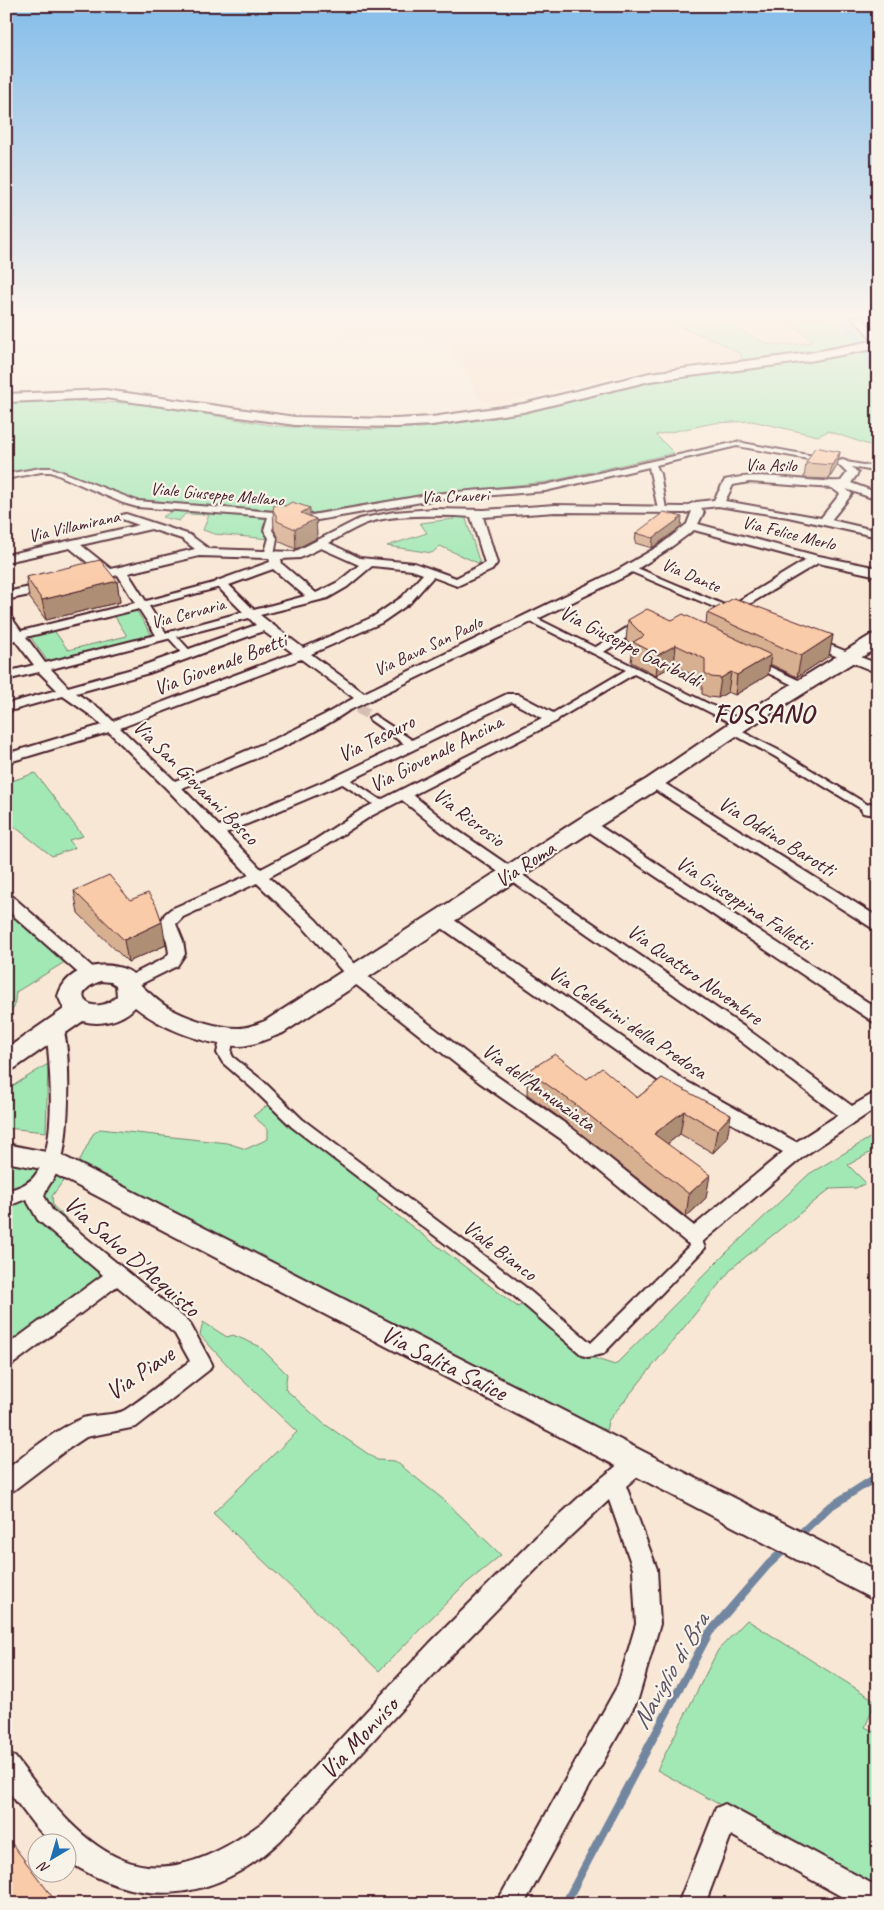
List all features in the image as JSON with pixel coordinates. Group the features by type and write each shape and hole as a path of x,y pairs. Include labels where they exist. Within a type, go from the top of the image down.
{"main road":[{"path":"192,406 295,421 396,423 432,421 532,406"},
{"name":"Via Roma","path":"126,994 160,1014 200,1030 227,1036 248,1036 274,1027 356,976 586,824 654,783 737,727 878,639"},
{"path":"100,973 117,975 126,994 98,1014 79,1011 72,1005 70,999 70,992 82,979 100,973"},
{"path":"6,1062 79,1011"}],"street":[{"name":"Viale Giuseppe Mellano","path":"6,477 41,470 52,470 137,504 312,518 434,497 545,488 740,444 874,469"},
{"path":"839,485 853,473 842,463"},
{"path":"652,464 656,474 662,510"},
{"name":"Via Asilo","path":"718,503 729,482 749,480 839,485"},
{"path":"839,485 878,498"},
{"path":"824,522 846,494 839,485"},
{"path":"692,526 689,508 718,503 824,522 878,534"},
{"path":"137,504 124,513 126,517 186,537 206,552"},
{"path":"388,504 393,517"},
{"name":"Via Craveri","path":"321,544 334,535 373,518 596,507 662,510 689,508"},
{"path":"77,581 199,552 273,558 296,556 310,551 321,544 357,561 414,567 457,582 488,568 492,564 476,514"},
{"path":"273,515 268,530 273,538 273,558 314,598"},
{"name":"Via Villamirana","path":"6,560 151,526"},
{"name":"Via Felice Merlo","path":"692,526 878,572"},
{"name":"Via Bava San Paolo","path":"173,787 284,740 330,718 630,568 663,548 692,526"},
{"path":"73,545 115,573 167,636 189,655"},
{"path":"12,637 221,584 273,558"},
{"path":"716,620 816,558"},
{"name":"Via Cervaria","path":"6,676 334,592 369,562"},
{"name":"Via Dante","path":"630,568 745,616"},
{"name":"Via Giovenale Boetti","path":"6,759 111,727 301,654 377,620 406,600 430,573"},
{"path":"221,584 264,626 301,654 357,704"},
{"path":"6,596 60,585"},
{"path":"597,650 652,616 661,620"},
{"name":"Via Giuseppe Garibaldi","path":"530,618 597,650 737,727 778,754 874,810"},
{"name":"Via San Giovanni Bosco","path":"6,619 12,637 66,692 98,714 173,787 259,876 310,924 356,976"},
{"path":"6,708 189,655 264,626"},
{"path":"797,636 878,669"},
{"path":"748,660 803,686"},
{"name":"Via Giovenale Ancina","path":"126,994 171,962 177,954 175,941 168,924 171,918 259,876 312,848 382,805 552,718 634,670"},
{"name":"Via Tesauro","path":"217,832 342,778 512,697 552,718"},
{"path":"374,718 411,744"},
{"path":"342,778 382,805"},
{"name":"Via Oddino Barotti","path":"654,783 878,924"},
{"name":"Via Ricrosio","path":"403,794 510,874"},
{"name":"Via Giuseppina Falletti","path":"586,824 878,1017"},
{"name":"Via Quattro Novembre","path":"510,874 741,1033 851,1115"},
{"path":"6,900 91,975"},
{"name":"Via Celebrini della Predosa","path":"441,919 676,1084 797,1151"},
{"name":"Via dell'Annunziata","path":"356,976 485,1077 567,1134 694,1237"},
{"path":"6,1200 37,1185 52,1162 58,1139 59,1080 55,1028"},
{"name":"Viale Bianco","path":"227,1036 224,1053 228,1060 258,1085 297,1123 519,1291 588,1350 596,1349 697,1248 694,1237"},
{"path":"694,1237 797,1151 878,1098"},
{"name":"Via Salita Salice","path":"6,1153 52,1162 878,1586"},
{"name":"Via Salvo D'Acquisto","path":"37,1185 34,1196 45,1215 182,1328 202,1364"},
{"path":"6,1358 118,1274"},
{"name":"Via Piave","path":"6,1483 57,1445 89,1426 114,1424 128,1420 202,1364"},
{"name":"Via Monviso","path":"78,1855 114,1878 145,1887 189,1883 217,1872 245,1855 272,1831 439,1652 544,1545 596,1496 638,1462"},
{"path":"509,1904 629,1690 648,1624 645,1570 614,1483"},
{"name":"Via Monviso","path":"6,1766 57,1832"},
{"path":"691,1904 726,1817 878,1902"}],"green space":[{"path":"6,406 160,406 276,426 345,430 421,428 495,418 546,406 878,406 878,448 828,431 818,436 752,421 714,423 656,435 674,453 547,482 420,495 308,514 134,499 52,467 6,474"},
{"path":"165,510 270,517 264,528 271,539 214,534 203,530 209,515 185,514 179,521 162,517 171,512"},
{"path":"451,514 465,516 480,564 440,546 432,553 387,546 427,533 420,523 454,519"},
{"path":"136,610 152,635 48,662 29,635 53,629 68,650 127,636 114,615"},
{"path":"35,773 83,836 69,840 75,848 52,856 6,820 6,783"},
{"path":"6,909 68,960 16,992 14,1008 6,1015"},
{"path":"48,1064 46,1132 6,1128 6,1090"},
{"path":"269,1104 381,1193 377,1200 518,1307 524,1303 590,1357 615,1365 724,1255 809,1174 878,1133 878,1155 873,1151 848,1165 866,1183 856,1188 830,1189 733,1267 608,1421 606,1432 502,1382 79,1162 93,1134 100,1129 227,1143 246,1149 268,1139 268,1129 253,1116"},
{"path":"6,1163 66,1177 52,1196 53,1206 117,1265 14,1346 6,1338"},
{"path":"203,1322 227,1337 233,1335 259,1346 287,1374 285,1389 323,1423 377,1460 395,1461 444,1500 501,1555 463,1586 379,1671 213,1513 297,1432 231,1369 200,1335"},
{"path":"747,1620 876,1701 865,1727 878,1734 878,1892 657,1770 718,1650"}],"building":[{"path":"815,447 840,452 832,465 806,463"},
{"path":"292,502 310,508 301,513 316,519 295,529 277,521 273,510 274,505 285,506"},
{"path":"664,512 682,517 653,538 636,533"},
{"path":"100,560 117,581 42,600 26,577"},
{"path":"734,598 833,635 801,656 707,613"},
{"path":"647,609 672,620 683,614 771,655 737,675 731,672 721,678 711,677 705,673 705,659 676,645 658,655 633,642 644,636 628,620"},
{"path":"109,875 130,900 148,893 156,905 162,922 124,940 74,891"},
{"path":"555,1054 587,1079 602,1068 637,1098 662,1078 731,1115 717,1130 684,1111 654,1134 710,1175 689,1194 576,1105 528,1071"},
{"path":"6,1836 28,1865 28,1882 41,1882 57,1903 6,1904"}],"waterway":[{"name":"Naviglio di Bra","path":"798,1536 828,1508 878,1476"},
{"name":"Naviglio di Bra","path":"565,1904 709,1633 768,1565 786,1548"}],"tunnel":[{"path":"358,708 374,718"}],"district":[{"name":"FOSSANO","path":"764,713"}]}
